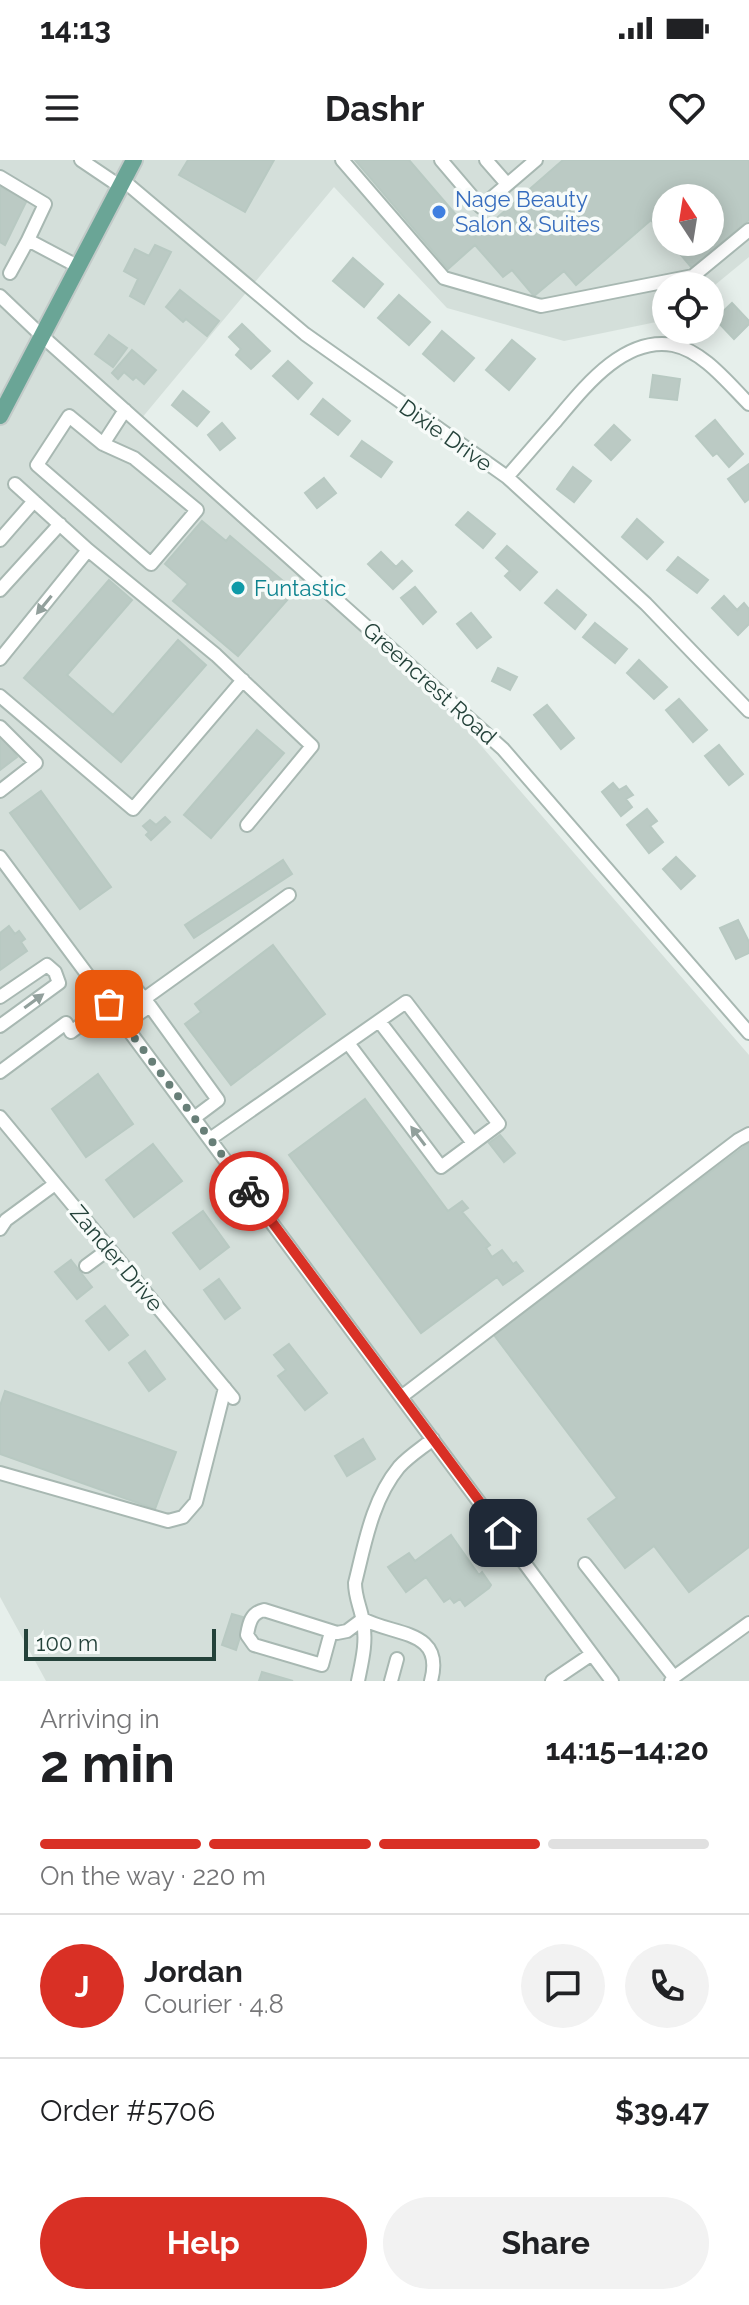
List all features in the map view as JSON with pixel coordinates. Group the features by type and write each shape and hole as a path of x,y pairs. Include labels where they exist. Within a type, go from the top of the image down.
{"main road":[{"path":"0,416 134,160"}],"street":[{"name":"Dixie Drive","path":"81,160 122,184 305,334 507,477 646,604 749,711"},
{"path":"342,160 444,278 541,306 693,276 749,230"},
{"path":"441,160 481,207 536,160"},
{"path":"486,160 507,184"},
{"path":"0,177 45,204 10,273"},
{"path":"28,240 79,267"},
{"name":"Greencrest Road","path":"0,296 503,749 749,1033"},
{"path":"507,477 608,365 652,344 675,345 707,362 749,404"},
{"path":"103,444 125,410"},
{"path":"69,416 103,444 134,458 197,510 151,564 37,465 69,416"},
{"path":"15,484 88,550 243,680 312,746 247,825"},
{"path":"0,540 34,501"},
{"path":"0,590 60,524"},
{"path":"0,659 88,550"},
{"path":"0,696 133,809 243,680"},
{"path":"0,727 36,763 0,791"},
{"path":"0,857 612,1681"},
{"path":"124,1024 289,895"},
{"path":"55,972 74,957"},
{"path":"0,997 47,965 55,972 59,983 0,1026"},
{"path":"132,984 218,1100 194,1118"},
{"path":"210,1139 406,1002 499,1124 441,1167 348,1043"},
{"path":"0,1072 66,1023 71,1032 109,1004"},
{"path":"379,1021 473,1143"},
{"name":"Zander Drive","path":"0,1117 229,1393 196,1502 183,1517 168,1521 0,1473"},
{"path":"401,1397 749,1134"},
{"path":"0,1229 6,1220 55,1184"},
{"path":"86,1266 109,1249"},
{"path":"358,1681 365,1647 355,1583 377,1502 402,1464 433,1439"},
{"path":"585,1564 673,1679 749,1623"},
{"path":"331,1632 322,1665 254,1645 247,1635 252,1617 264,1610 337,1633 347,1631 363,1619"},
{"path":"363,1619 424,1641 432,1656 434,1670 431,1681"},
{"path":"552,1681 592,1654"},
{"path":"391,1681 397,1659"}],"shaded area":[{"path":"0,160 749,160 749,257 724,278 724,272 652,272 652,323 564,341 447,308 334,187 141,419 445,704 749,1055 749,1681 46,1681 0,1597"}],"building":[{"path":"188,160 274,160 245,212 179,175"},
{"path":"355,160 409,160 475,237 563,160 749,160 749,220 724,241 724,184 652,184 652,221 576,285 564,271 534,296 512,270 503,277 475,245 448,269"},
{"path":"0,187 27,200 5,245 0,242"},
{"path":"155,245 171,252 144,304 130,296 138,279 124,271 135,249 149,256"},
{"path":"682,256 706,256 692,268"},
{"path":"353,258 383,284 364,307 333,281"},
{"path":"180,290 219,321 207,336 186,319 183,322 166,307"},
{"path":"399,295 430,322 409,345 378,318"},
{"path":"732,303 749,321 734,339 724,328 724,311"},
{"path":"242,324 270,351 251,369 236,355 241,349 229,337"},
{"path":"442,331 474,358 454,381 423,354"},
{"path":"109,335 127,348 113,367 95,354"},
{"path":"512,340 535,359 509,390 486,370"},
{"path":"132,350 156,370 144,384 124,372 118,379 112,373"},
{"path":"288,361 312,383 298,399 273,376"},
{"path":"653,375 680,379 677,400 650,397"},
{"path":"183,391 209,412 197,426 172,405"},
{"path":"323,399 350,421 338,435 311,414"},
{"path":"715,420 743,454 729,467 717,453 713,456 696,436"},
{"path":"222,423 235,438 220,450 208,435"},
{"path":"614,425 630,440 611,460 595,445"},
{"path":"362,441 392,462 381,477 351,456"},
{"path":"749,464 749,499 745,502 728,479"},
{"path":"573,467 591,481 574,502 557,489"},
{"path":"324,478 336,493 317,508 305,493"},
{"path":"468,512 495,534 483,548 456,525"},
{"path":"637,519 663,542 647,559 622,537"},
{"name":"Funtastic","path":"202,521 226,541 230,536 295,591 238,656 173,601 188,584 165,564"},
{"path":"507,546 537,572 520,590 505,576 510,571 496,558"},
{"path":"381,552 396,567 402,561 412,571 393,589 368,564"},
{"path":"678,557 708,580 697,593 667,570"},
{"path":"109,580 132,600 67,675 113,715 178,640 206,665 121,762 24,678"},
{"path":"415,587 436,612 423,624 401,598"},
{"path":"557,590 586,615 575,629 545,603"},
{"path":"724,596 737,610 744,603 749,609 749,624 738,635 712,608"},
{"path":"471,613 491,637 477,648 457,624"},
{"path":"595,623 627,649 615,663 583,637"},
{"path":"639,660 667,687 654,699 627,673"},
{"path":"498,668 517,677 510,690 492,681"},
{"path":"679,699 707,730 693,742 666,710"},
{"path":"547,705 574,738 561,749 534,715"},
{"path":"257,730 284,753 211,838 184,815"},
{"path":"0,733 17,757 0,770"},
{"path":"719,745 743,774 729,785 705,756"},
{"path":"613,783 619,790 626,786 633,795 626,799 632,807 621,816 602,792"},
{"path":"41,791 111,887 80,909 10,813"},
{"path":"647,809 657,821 650,826 663,842 649,853 627,825"},
{"path":"165,817 170,822 151,840 143,826 150,820 156,825"},
{"path":"676,857 695,876 681,889 663,869"},
{"path":"283,860 292,874 194,938 185,925"},
{"path":"738,920 749,942 749,953 736,959 720,928"},
{"path":"9,926 15,934 19,931 25,939 21,942 27,951 0,970 0,933"},
{"path":"273,945 325,1014 231,1085 185,1024 201,1012 195,1004"},
{"path":"98,1074 133,1124 86,1157 52,1109"},
{"path":"365,1099 448,1211 462,1201 468,1208 462,1212 490,1245 486,1248 492,1257 502,1250 523,1271 503,1285 497,1277 421,1333 289,1155"},
{"path":"500,1135 515,1153 504,1162 489,1143"},
{"path":"749,1143 749,1547 689,1592 654,1546 625,1568 588,1519 617,1498 494,1335"},
{"path":"153,1144 182,1181 134,1217 106,1180"},
{"path":"203,1211 229,1247 200,1269 173,1233"},
{"path":"71,1260 92,1287 77,1299 55,1272"},
{"path":"219,1279 240,1308 225,1319 204,1290"},
{"path":"105,1306 128,1335 109,1350 86,1321"},
{"path":"289,1344 327,1393 305,1410 278,1376 286,1370 274,1355"},
{"path":"145,1351 165,1379 149,1391 129,1363"},
{"path":"5,1391 176,1452 155,1509 0,1454 0,1406"},
{"path":"363,1439 375,1459 347,1476 335,1456"},
{"path":"451,1535 479,1575 482,1572 491,1585 489,1588 465,1606 460,1599 454,1603 450,1598 444,1602 426,1577 406,1592 388,1567 409,1553 415,1561"},
{"path":"232,1614 246,1618 236,1650 222,1645"},
{"path":"262,1672 293,1681 259,1681"}],"way so far":[{"path":"109,1004 249,1191"}],"place":[{"name":"Nage Beauty Salon & Suites","path":"439,212"},
{"name":"Funtastic","path":"238,588"}],"route":[{"path":"249,1191 503,1533"}]}
